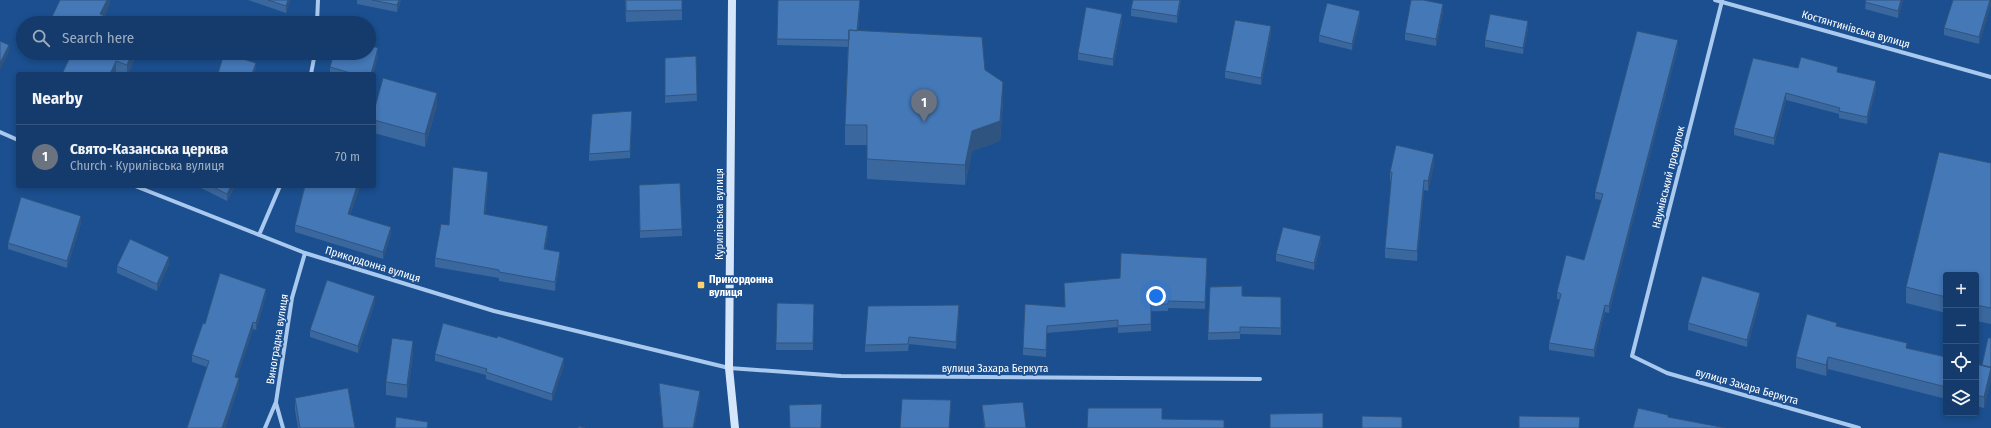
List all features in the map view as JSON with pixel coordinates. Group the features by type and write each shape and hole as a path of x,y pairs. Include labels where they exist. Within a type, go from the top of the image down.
{"main road":[{"name":"Курилівська вулиця","path":"732,0 729,368 735,428"}],"street":[{"path":"317,16 318,0"},
{"name":"Костянтинівська вулиця","path":"1716,0 1991,77"},
{"name":"Наумівський провулок","path":"1632,356 1722,1"},
{"path":"310,72 313,60"},
{"path":"0,132 16,139"},
{"name":"Прикордонна вулиця","path":"140,188 305,252 494,311 729,368"},
{"path":"259,235 279,188"},
{"name":"Виноградна вулиця","path":"265,428 276,402 292,298 305,252"},
{"name":"вулиця Захара Беркута","path":"1632,356 1667,373 1859,428"},
{"name":"вулиця Захара Беркута","path":"729,368 841,376 1260,379"},
{"path":"276,402 283,428"}],"building":[{"path":"60,0 107,0 100,14 104,16 52,16"},
{"path":"268,0 288,0 286,6"},
{"path":"372,0 399,0 397,5"},
{"path":"626,0 682,0 682,10 626,11"},
{"path":"778,0 860,0 857,31 849,30 849,40 777,39"},
{"path":"1133,0 1180,0 1177,16 1131,9"},
{"path":"1411,0 1423,0 1443,4 1436,39 1405,33"},
{"path":"1866,0 1901,0 1898,11 1865,2"},
{"path":"1953,0 1990,0 1979,37 1944,28"},
{"path":"1327,3 1360,11 1352,44 1319,35"},
{"path":"1086,7 1122,14 1113,59 1078,53"},
{"path":"1490,14 1528,21 1523,48 1485,40"},
{"path":"1235,20 1271,26 1261,78 1225,71"},
{"path":"849,30 982,37 985,70 1003,82 1000,121 972,131 965,165 867,159 867,125 845,125"},
{"path":"1637,31 1678,40 1609,306 1605,305 1594,350 1549,343 1561,294 1557,292 1566,255 1584,260 1603,194 1595,192"},
{"path":"0,41 9,45 0,63"},
{"path":"696,56 697,94 665,96 665,58"},
{"path":"1801,57 1838,67 1837,72 1876,81 1867,117 1839,111 1840,108 1786,93 1774,138 1734,128 1753,58 1798,68"},
{"path":"69,60 129,60 127,65 116,61 111,72 63,72"},
{"path":"222,60 246,60 256,63 253,72 219,72"},
{"path":"332,60 375,60 372,72 347,72 330,67"},
{"path":"383,78 437,93 425,134 376,121 376,104"},
{"path":"632,111 630,151 589,154 592,114"},
{"path":"1396,145 1434,154 1428,181 1424,180 1417,251 1385,248 1392,172 1390,172"},
{"path":"1939,152 1991,163 1991,308 1979,306 1979,272 1943,272 1943,296 1906,287"},
{"path":"453,167 488,172 484,214 548,226 544,249 560,252 555,282 435,258 441,224 449,225"},
{"path":"680,183 682,229 640,231 639,185"},
{"path":"215,188 230,188 227,194"},
{"path":"304,188 356,188 348,214 391,227 383,252 295,225"},
{"path":"21,197 81,216 67,261 8,243"},
{"path":"1283,227 1321,236 1314,263 1276,254"},
{"path":"130,239 169,257 157,284 117,266"},
{"path":"1121,253 1207,258 1205,302 1168,301 1168,304 1151,304 1151,324 1118,326 1118,320 1047,326 1046,350 1023,348 1025,304 1065,307 1064,283 1120,278"},
{"path":"220,273 266,289 256,323 253,322 235,377 239,378 222,428 187,428 209,361 192,355 203,323 205,324"},
{"path":"1702,276 1760,293 1747,340 1688,323"},
{"path":"327,280 375,296 358,346 310,330"},
{"path":"1242,286 1242,296 1281,297 1281,328 1240,327 1240,332 1208,333 1210,287"},
{"path":"777,303 814,304 813,343 776,343"},
{"path":"959,305 956,342 909,337 908,344 865,345 868,306"},
{"path":"1807,314 1837,323 1836,326 1907,343 1906,348 1943,356 1943,386 1828,357 1826,365 1796,357"},
{"path":"443,323 497,338 498,336 564,358 552,394 486,372 487,369 435,354"},
{"path":"392,338 413,341 407,385 386,382"},
{"path":"1988,338 1991,338 1991,367 1982,365"},
{"path":"1979,365 1991,368 1984,397 1979,396"},
{"path":"659,383 700,391 693,428 663,428"},
{"path":"348,388 355,428 300,428 295,398"},
{"path":"902,399 951,400 949,428 900,428"},
{"path":"1023,402 1026,428 985,428 982,405"},
{"path":"822,404 821,428 790,428 789,405"},
{"path":"1088,408 1162,408 1162,419 1224,420 1224,428 1087,428"},
{"path":"1638,408 1668,415 1668,417 1726,428 1633,428"},
{"path":"1323,413 1323,428 1270,428 1270,414"},
{"path":"1362,416 1402,417 1402,428 1362,428"},
{"path":"1519,416 1580,417 1579,428 1519,428"},
{"path":"396,417 428,422 427,428 395,428"}],"place":[{"name":"Свято-Казанська церква","path":"924,122"},
{"name":"Прикордонна вулиця","path":"701,285"}]}
